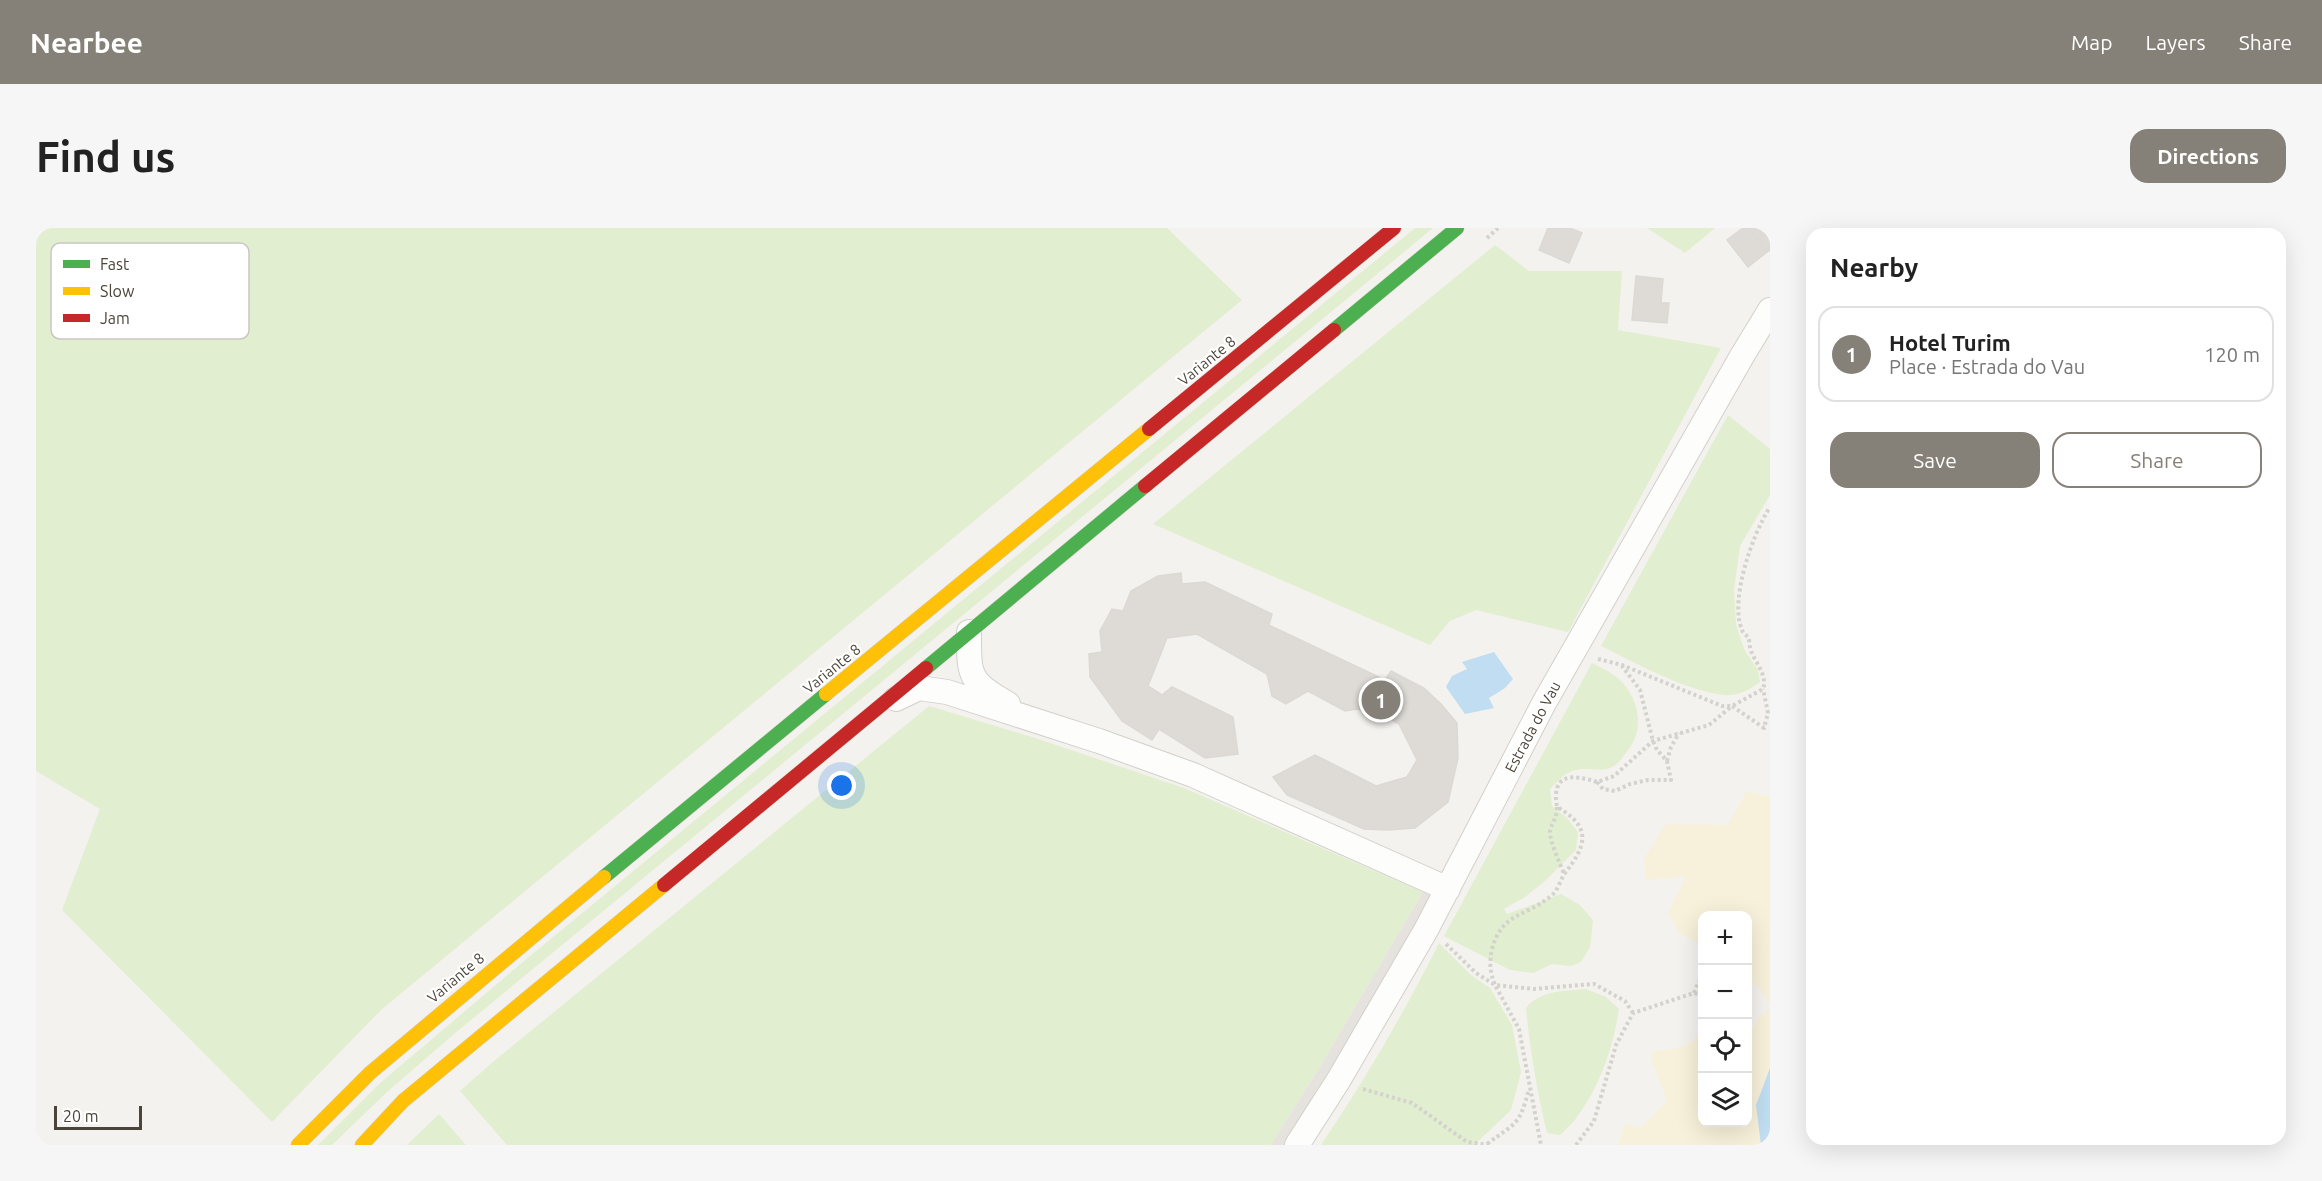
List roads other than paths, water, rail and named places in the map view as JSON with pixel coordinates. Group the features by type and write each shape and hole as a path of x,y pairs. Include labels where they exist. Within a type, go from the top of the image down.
{"main road":[{"name":"Variante 8","path":"298,1145 370,1073 469,988 1394,228"},
{"path":"362,1145 403,1101 1457,228"}],"street":[{"name":"Estrada do Vau","path":"1297,1145 1338,1081 1448,889 1544,703 1770,310"},
{"path":"969,632 969,669 983,689 1043,724"},
{"path":"878,707 919,688 947,692 1099,741 1192,775 1448,889"}],"water":[{"path":"1494,652 1513,679 1505,688 1489,698 1494,708 1465,714 1446,687 1452,676 1467,669 1462,662"},
{"path":"1770,1068 1770,1145 1761,1145 1756,1105"}],"place":[{"name":"Hotel Turim","path":"1381,700"}]}
